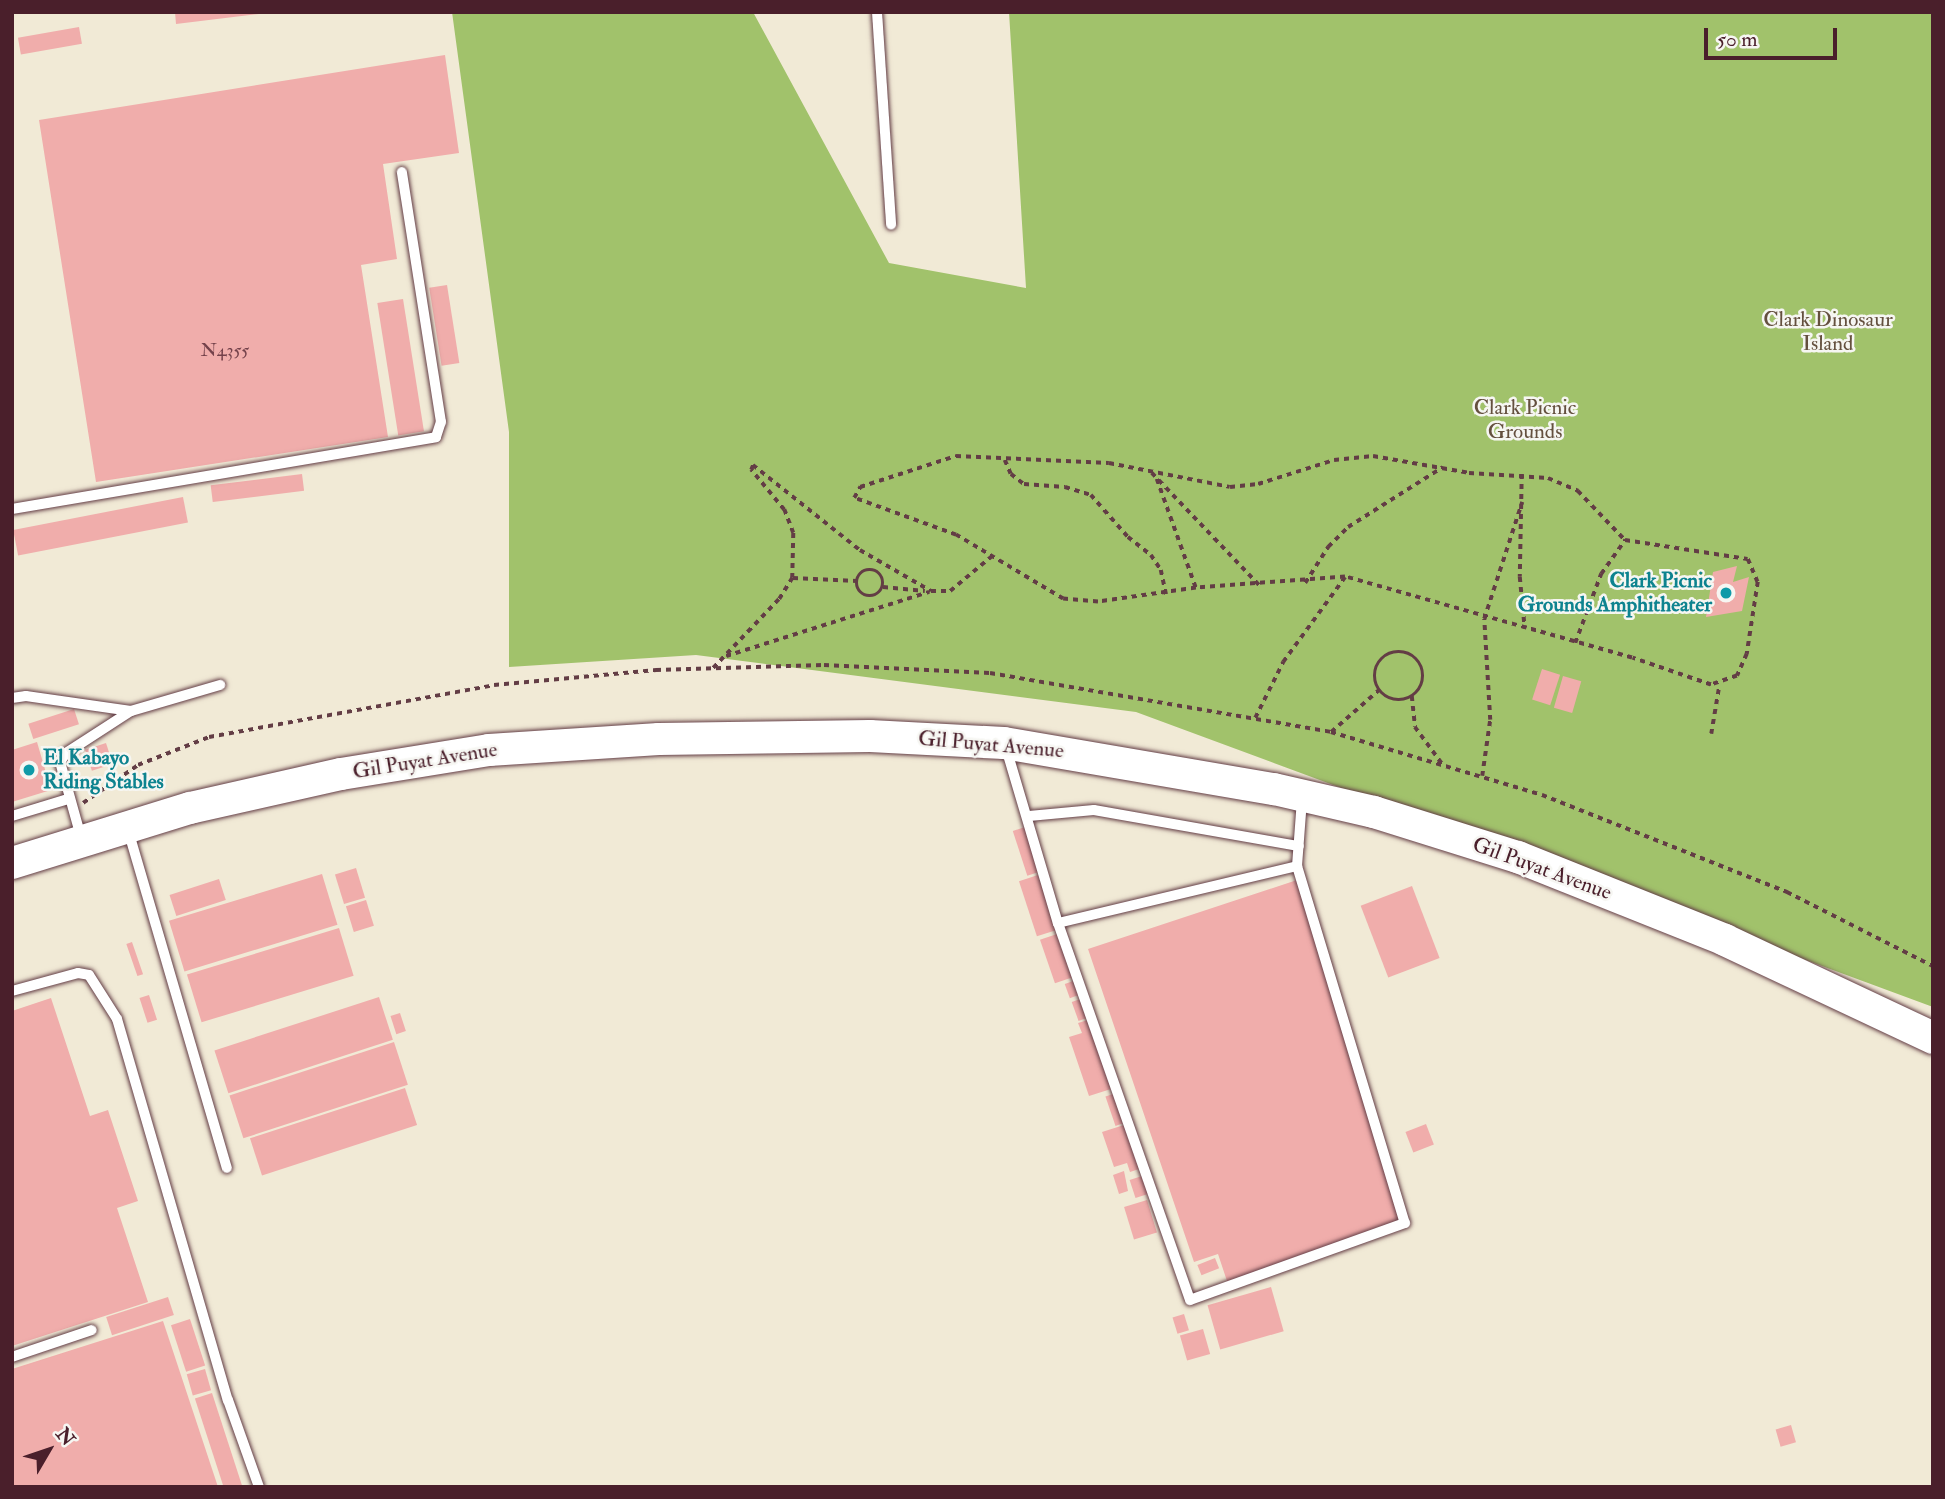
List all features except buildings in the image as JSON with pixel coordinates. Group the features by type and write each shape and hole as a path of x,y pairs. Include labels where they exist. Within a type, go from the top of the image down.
{"main road":[{"name":"Gil Puyat Avenue","path":"12,863 127,826 341,774 489,750 659,739 870,736 1004,743 1302,795 1374,812 1518,857 1725,940 1933,1038"}],"lane":[{"path":"877,12 891,225"},
{"path":"12,509 436,437 441,422 402,172"},
{"path":"83,841 69,804 60,762 66,753 131,710 220,685"},
{"path":"12,698 26,696 131,710"},
{"path":"1004,743 1029,816 1058,923 1193,1301 1405,1223 1297,866 1302,795"},
{"path":"12,816 69,804"},
{"path":"1029,816 1094,810 1299,846"},
{"path":"127,826 228,1168"},
{"path":"1058,923 1297,866"},
{"path":"12,991 78,973 89,975 117,1019 228,1400 259,1487"},
{"path":"12,1357 92,1330"}],"path":[{"path":"1373,456 1444,466 1469,473 1522,474 1572,486 1625,540 1693,554 1738,556 1754,564 1758,582 1747,654 1737,676 1719,686 1345,577 1306,583 1196,588 1166,594 1079,602 1043,589 992,556 925,522 861,503 853,495 860,487 947,458 1109,463 1150,471 1230,487 1334,460 1373,456"},
{"path":"1005,460 1011,474 1024,484 1065,487 1091,495 1128,537 1151,555 1161,570 1166,594"},
{"path":"713,668 779,599 792,578 793,533 784,510 751,470 753,465 860,550 931,592"},
{"path":"1306,583 1328,547 1348,527 1444,466"},
{"path":"1150,471 1259,585"},
{"path":"1522,474 1520,587 1525,630"},
{"path":"1156,477 1196,588"},
{"path":"1481,777 1490,720 1484,619 1522,502"},
{"path":"1575,643 1601,574 1625,540"},
{"path":"857,581 861,593 869,596 883,587 931,592 950,591 992,556"},
{"path":"857,581 862,573 872,570 882,579 883,587"},
{"path":"1255,718 1283,662 1345,577"},
{"path":"792,578 857,581"},
{"path":"726,656 931,592"},
{"path":"1412,696 1393,700 1379,690 1374,677 1379,662 1404,653 1418,662 1423,675 1412,696 1415,727 1443,766"},
{"path":"69,804 138,765 209,737 494,685 713,668 836,665 990,673 1331,732 1481,777 1569,806 1787,892 1933,965"},
{"path":"1711,734 1719,686"},
{"path":"1331,732 1379,690"}],"green space":[{"name":"Clark Picnic Grounds","path":"452,12 753,12 889,263 1026,288 1009,12 1933,12 1933,1007 1136,712 696,655 509,667 509,432"}],"place":[{"name":"Clark Picnic Grounds Amphitheater","path":"1726,593"},
{"name":"El Kabayo Riding Stables","path":"29,770"}],"park label":[{"name":"Clark Dinosaur Island","path":"1828,332"}]}
